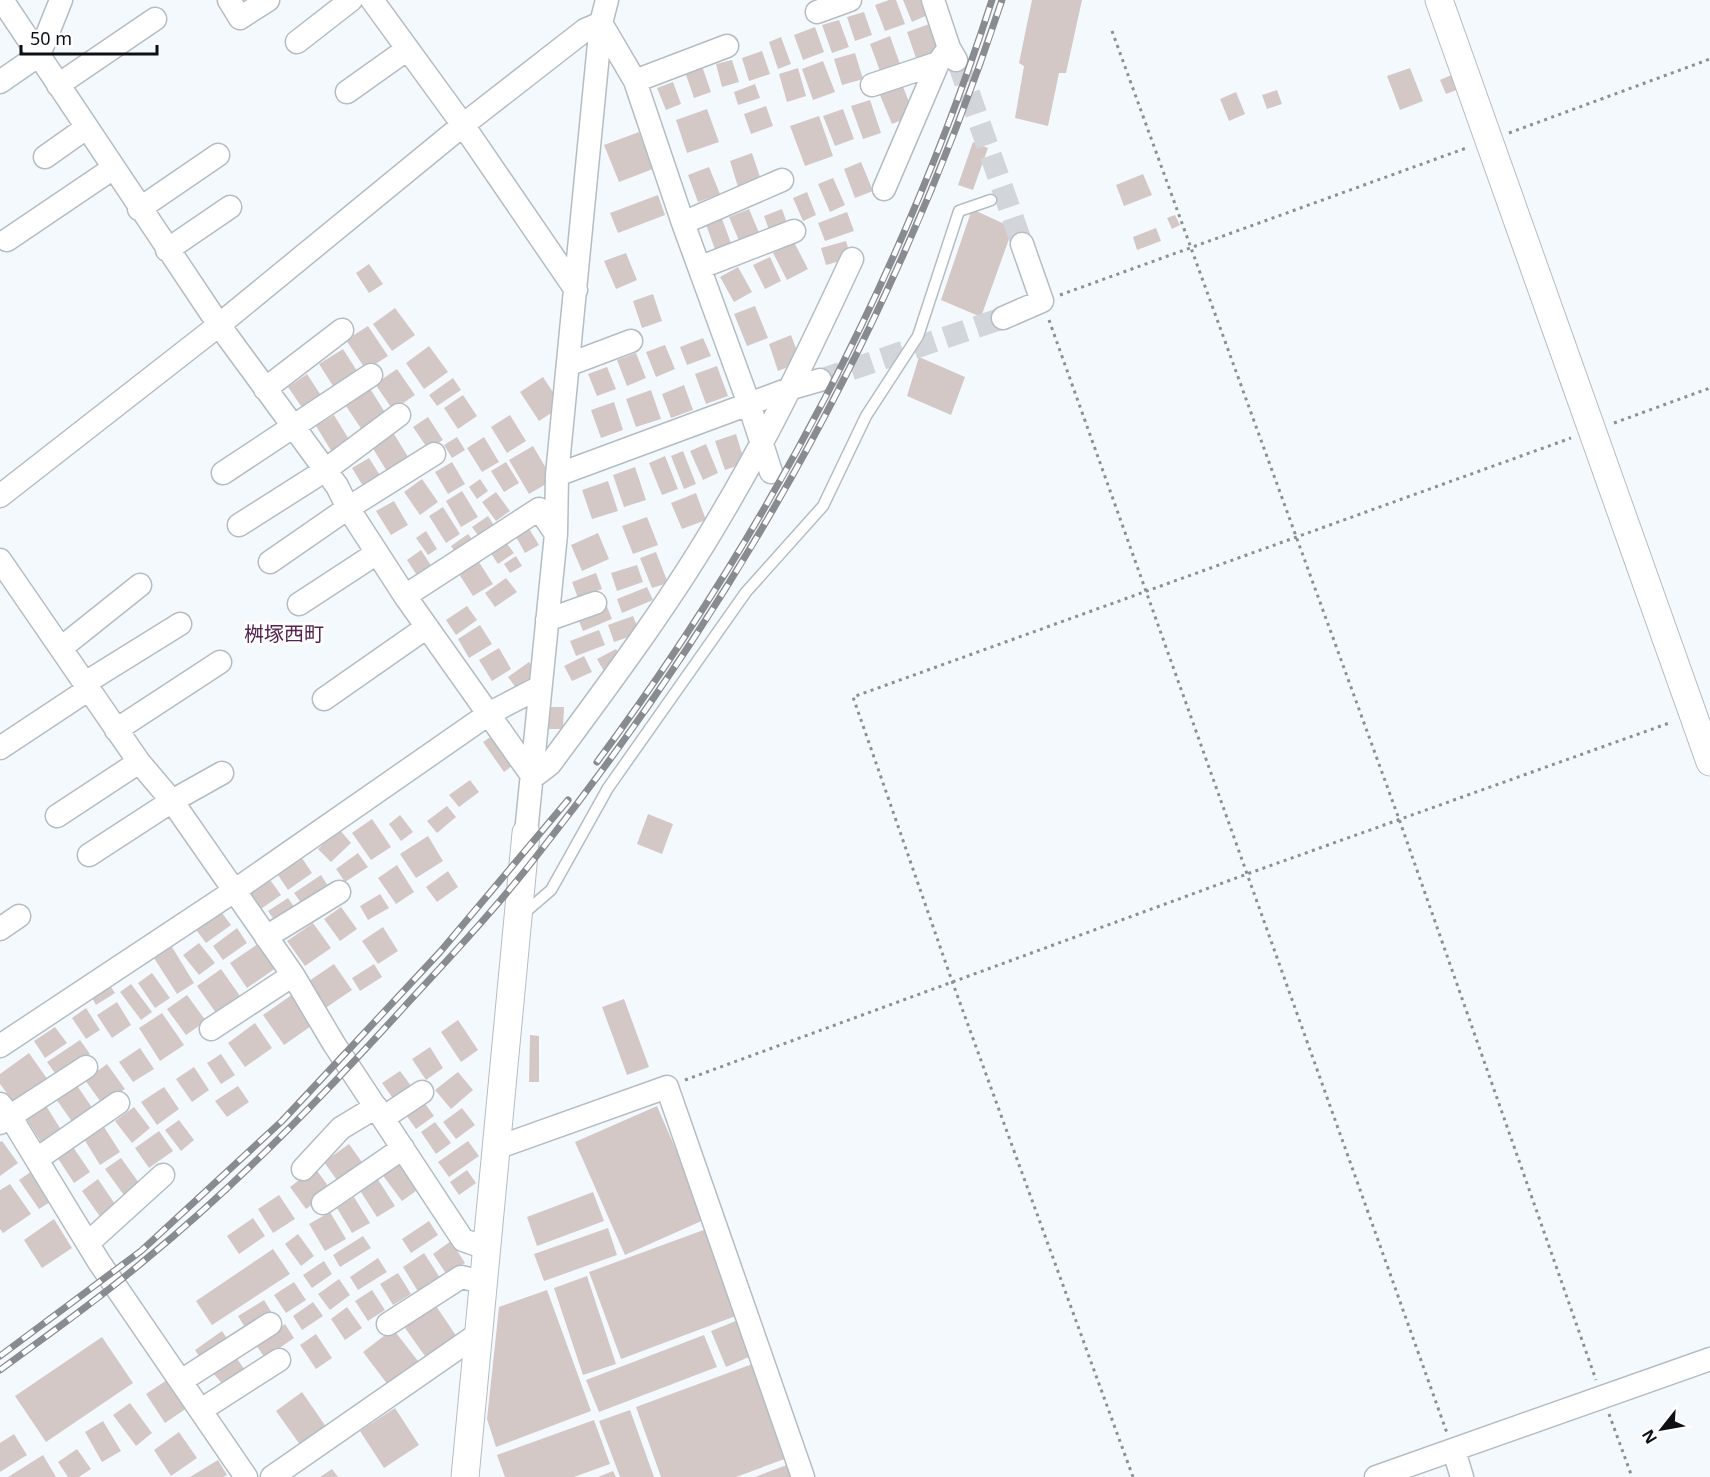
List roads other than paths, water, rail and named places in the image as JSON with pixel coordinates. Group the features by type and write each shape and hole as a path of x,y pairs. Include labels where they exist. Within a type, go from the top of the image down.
{"street":[{"path":"2,0 167,250 291,426 337,486 348,508 405,596 490,713 533,777"},
{"path":"0,82 39,55 61,0"},
{"path":"229,0 240,18 268,0"},
{"path":"297,42 351,0"},
{"path":"372,0 406,50 463,125 576,290"},
{"path":"465,1477 556,534 557,475 570,364 601,23 607,0"},
{"path":"817,12 850,0"},
{"path":"884,189 948,58 933,0"},
{"path":"1439,0 1710,762"},
{"path":"58,85 155,19"},
{"path":"601,23 635,81 683,223 750,404 760,446 771,472"},
{"path":"0,496 219,325 463,125 585,30 601,23"},
{"path":"635,81 727,46"},
{"path":"347,92 406,50"},
{"path":"872,85 948,58"},
{"path":"45,157 86,128"},
{"path":"139,209 218,154"},
{"path":"6,240 112,169"},
{"path":"683,223 782,180"},
{"path":"167,250 230,207"},
{"path":"701,267 794,231"},
{"path":"1003,318 1042,301 1022,244"},
{"path":"533,777 550,764 627,660 719,519 792,388 852,258"},
{"path":"265,389 342,330"},
{"path":"570,364 631,341"},
{"path":"223,473 371,375"},
{"path":"557,475 792,388 820,380"},
{"path":"239,525 324,471 399,415"},
{"path":"270,562 348,508 434,454"},
{"path":"405,596 539,509 556,534"},
{"path":"299,604 377,553"},
{"path":"1,565 139,762 172,801 293,975 463,1240 486,1248"},
{"path":"61,648 140,585"},
{"path":"547,620 595,603"},
{"path":"0,748 180,624"},
{"path":"324,699 427,627"},
{"path":"116,730 220,662"},
{"path":"0,1046 234,891 302,851 490,713 540,687"},
{"path":"57,816 139,762"},
{"path":"89,855 172,801 222,773"},
{"path":"266,937 339,892"},
{"path":"0,929 19,916"},
{"path":"211,1029 293,975"},
{"path":"86,1067 4,1115 37,1159 88,1244 246,1477"},
{"path":"496,1148 667,1087 803,1477"},
{"path":"303,1169 341,1128 423,1092"},
{"path":"37,1159 118,1103"},
{"path":"323,1203 403,1148"},
{"path":"88,1244 163,1175"},
{"path":"388,1324 460,1277 483,1282"},
{"path":"181,1381 270,1324"},
{"path":"272,1477 478,1334"},
{"path":"1377,1477 1710,1359"},
{"path":"201,1410 279,1360"},
{"path":"1454,1451 1462,1477"}],"lane":[{"path":"518,918 550,890 608,788 746,592 823,506 866,416 918,336 959,211 991,200"}],"tunnel":[{"path":"958,62 1022,244"},
{"path":"820,380 1003,318"}],"railway":[{"path":"597,762 659,674 718,584 774,492 826,397 917,201 957,101 992,0"},
{"path":"0,1370 145,1260 180,1231 280,1138 493,909 542,849 616,751 685,652 750,549 810,445 865,338 915,228 961,115 1002,0"},
{"path":"0,1356 141,1251 282,1121 440,952 568,800"}],"district":[{"name":"桝塚西町","path":"284,634"}]}
